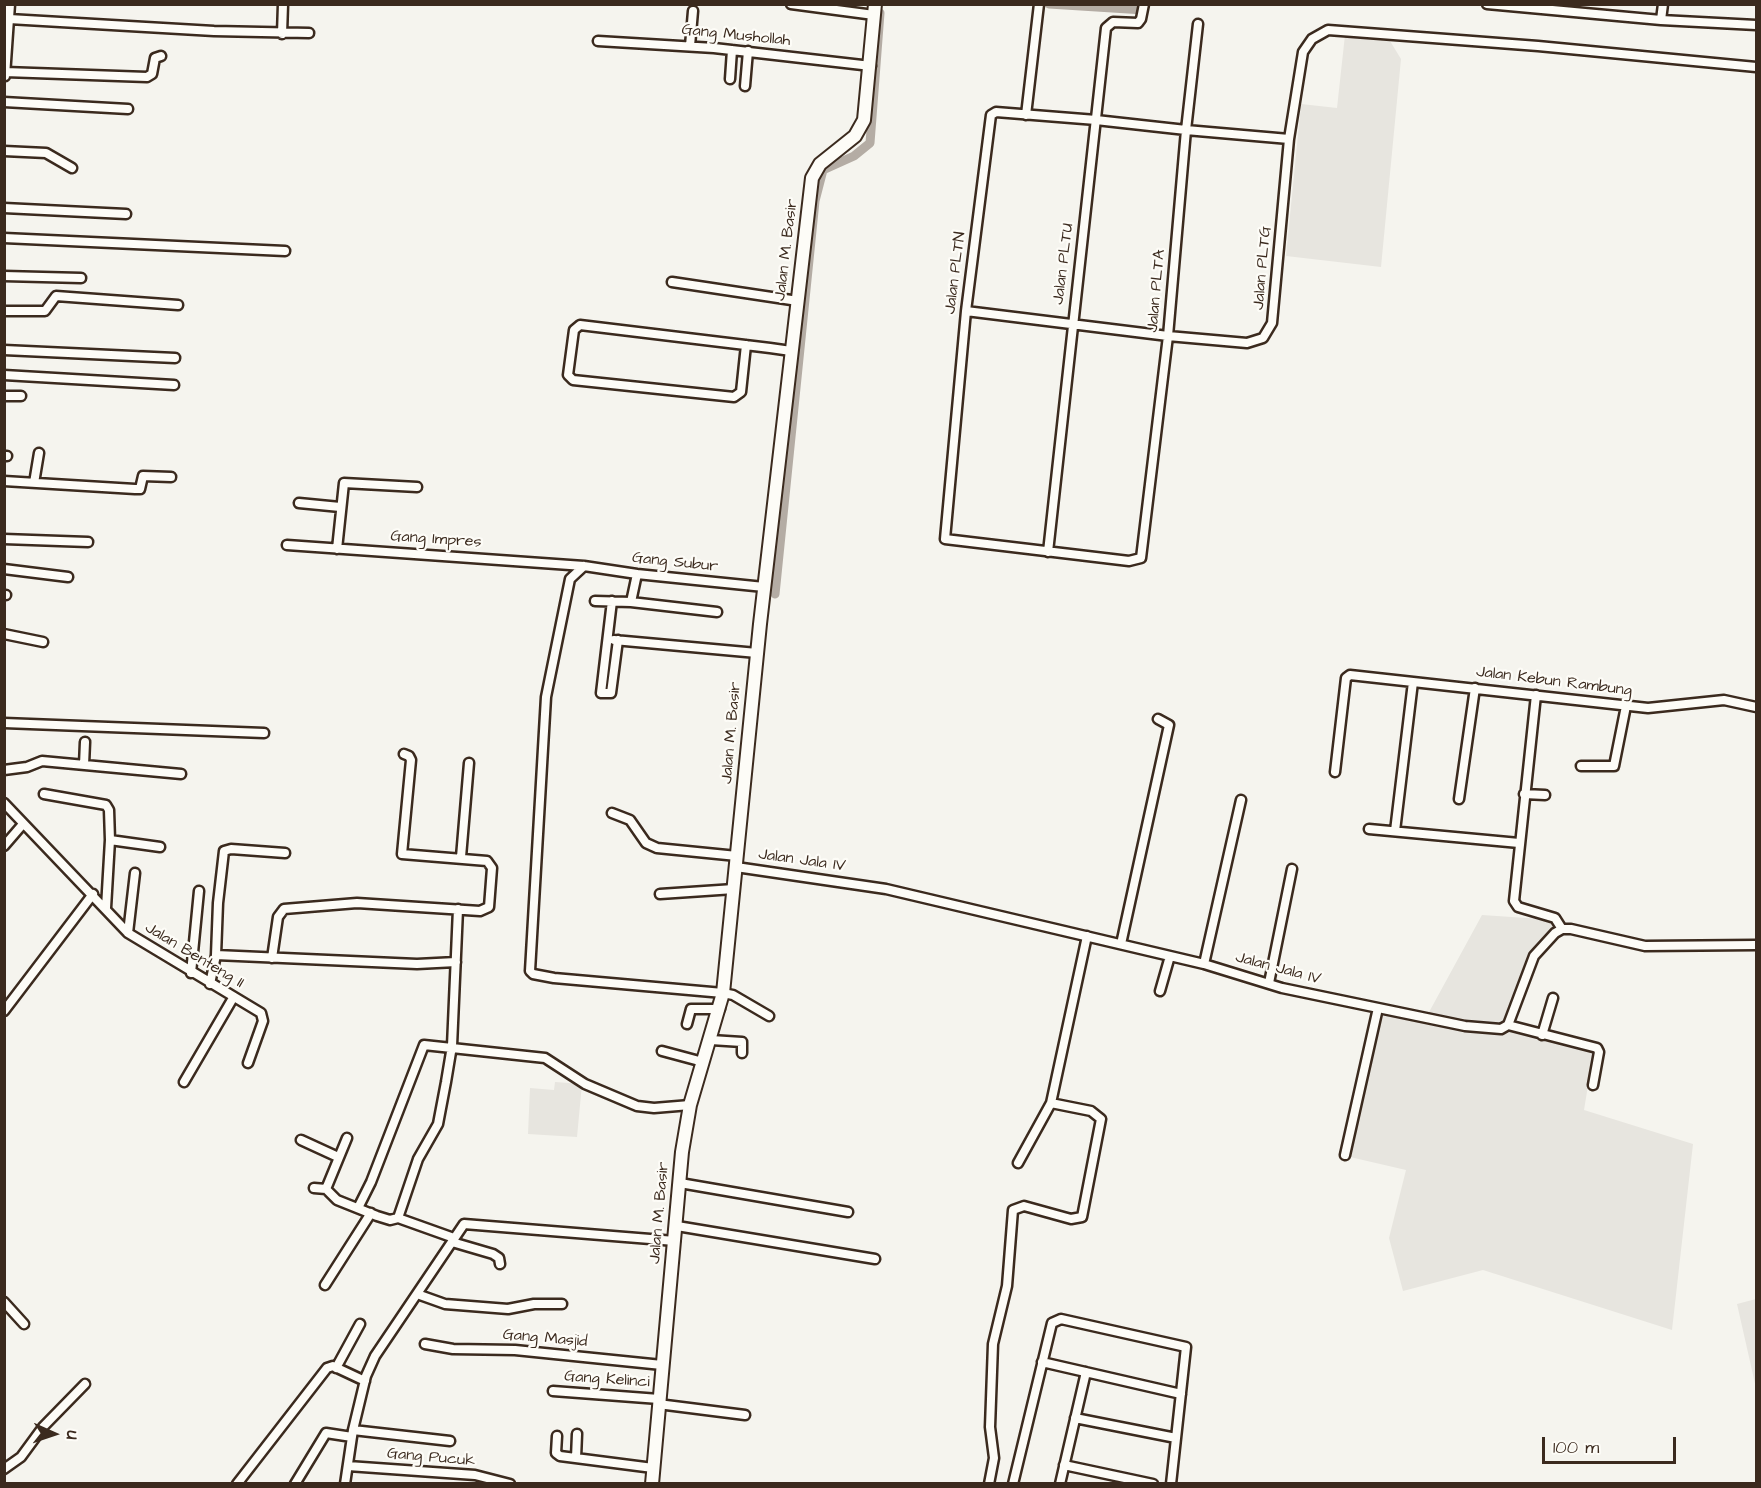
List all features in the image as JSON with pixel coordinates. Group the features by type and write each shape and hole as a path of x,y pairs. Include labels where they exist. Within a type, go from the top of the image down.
{"main road":[{"name":"Jalan M. Basir","path":"652,1484 680,1183 690,1105 723,993 764,587 814,172 860,129 866,111 875,10"}],"street":[{"path":"4,77 10,4"},
{"path":"282,34 284,4"},
{"path":"791,4 875,10"},
{"path":"1026,115 1039,4"},
{"path":"1487,4 1661,20 1756,25"},
{"path":"1661,20 1663,4"},
{"name":"Jalan PLTU","path":"1048,552 1106,28 1113,22 1138,23 1144,7"},
{"path":"690,46 693,11"},
{"path":"9,20 282,34 309,33"},
{"name":"Jalan PLTA","path":"1140,560 1168,336 1198,24"},
{"name":"Jalan PLTG","path":"966,311 1246,344 1258,341 1267,334 1274,311 1289,139 1303,52 1307,44 1319,34 1339,30 1756,67"},
{"name":"Gang Mushollah","path":"598,41 748,51 871,66"},
{"path":"730,79 732,50"},
{"path":"745,86 748,51"},
{"path":"5,72 147,77 152,74 155,58 160,56"},
{"path":"4,102 128,109"},
{"name":"Jalan PLTN","path":"1140,560 1048,552 945,539 966,311 991,117 996,112 1289,139"},
{"path":"4,152 46,153 72,168"},
{"path":"4,208 126,214"},
{"path":"4,238 285,251"},
{"path":"4,276 81,278"},
{"path":"672,282 798,301"},
{"path":"4,311 45,311 56,296 178,304"},
{"path":"746,345 741,392 734,397 573,380 568,375 574,330 578,325 746,345 791,351"},
{"path":"4,350 175,358"},
{"path":"4,375 174,386"},
{"path":"4,396 21,396"},
{"path":"34,483 39,453"},
{"path":"4,481 138,489 143,476 171,477"},
{"path":"337,549 342,489 346,482 417,487"},
{"path":"299,503 340,507"},
{"path":"4,539 88,542"},
{"name":"Gang Impres","path":"287,545 584,566"},
{"path":"584,566 570,579 546,697 530,971 533,974 554,978 734,995 769,1016"},
{"name":"Gang Subur","path":"584,566 637,574 764,587"},
{"path":"4,569 68,577"},
{"path":"632,602 637,574"},
{"path":"595,601 632,602 717,612"},
{"path":"612,601 600,688 602,693 609,694 618,640"},
{"path":"4,634 43,642"},
{"path":"606,639 757,652"},
{"name":"Jalan Kebun Rambung","path":"1335,772 1348,676 1626,706 1658,708 1724,700 1756,707"},
{"path":"1395,831 1413,682"},
{"path":"1459,799 1475,688"},
{"path":"1536,695 1514,901 1518,907 1555,918 1562,929"},
{"path":"1581,766 1614,766 1626,706"},
{"path":"1120,944 1169,725 1158,719"},
{"path":"4,723 264,733"},
{"path":"84,765 85,742"},
{"path":"272,958 278,917 284,909 357,903 480,911 490,903 491,866 484,860 402,854 411,760 404,754"},
{"path":"4,770 27,767 37,761 182,774"},
{"path":"461,857 469,763"},
{"path":"44,794 106,805 109,810 110,840 105,908"},
{"path":"1524,794 1545,795"},
{"path":"1204,964 1241,800"},
{"name":"Jalan Benteng II","path":"4,803 22,826 93,894 128,933 263,1016 248,1063"},
{"name":"Jalan Jala IV","path":"612,813 630,820 646,843 657,848 886,889 1204,964 1269,983 1448,1024 1501,1029 1508,1025"},
{"path":"4,846 22,826"},
{"path":"1369,829 1519,843"},
{"path":"110,840 160,847"},
{"path":"210,984 216,955 218,903 224,851 231,849 285,853"},
{"path":"1269,983 1292,869"},
{"path":"128,933 135,873"},
{"path":"660,894 734,889"},
{"path":"191,973 199,891"},
{"path":"4,1011 93,894"},
{"path":"398,1218 418,1159 438,1124 452,1046 458,909"},
{"path":"1593,1084 1599,1052 1597,1048 1508,1025 1534,956 1555,933 1562,929 1571,929 1645,946 1756,945"},
{"path":"1018,1163 1051,1103 1087,936"},
{"path":"216,955 417,964 456,962"},
{"path":"1160,991 1170,956"},
{"path":"184,1082 233,998"},
{"path":"1542,1035 1553,998"},
{"path":"1345,1155 1378,1008"},
{"path":"687,1024 691,1009 720,1009"},
{"path":"711,1040 742,1042 742,1053"},
{"path":"358,1208 371,1182 421,1049 428,1044 545,1058 585,1084 636,1106 654,1108 690,1105"},
{"path":"662,1051 703,1062"},
{"path":"989,1484 994,1458 990,1427 993,1344 1007,1286 1013,1210 1024,1206 1071,1219 1082,1217 1101,1119 1091,1111 1051,1103"},
{"path":"326,1189 346,1138"},
{"path":"301,1140 338,1157"},
{"path":"680,1183 848,1212"},
{"path":"314,1188 326,1189 338,1200 371,1213 390,1220 398,1218 493,1254 499,1257 500,1264"},
{"path":"326,1285 371,1213"},
{"path":"345,1484 365,1381 375,1356 466,1223 675,1241"},
{"path":"677,1226 875,1259"},
{"path":"417,1294 445,1304 508,1309 534,1304 562,1304"},
{"path":"4,1302 24,1324"},
{"path":"1013,1484 1052,1323 1056,1319 1183,1345 1187,1352 1171,1484"},
{"path":"336,1368 360,1324"},
{"name":"Gang Masjid","path":"425,1344 453,1349 515,1350 662,1365"},
{"path":"1042,1362 1181,1394"},
{"path":"237,1484 327,1368 336,1368 365,1381"},
{"path":"1060,1484 1086,1372"},
{"path":"4,1469 21,1457 43,1428 85,1384"},
{"name":"Gang Kelinci","path":"553,1391 659,1401 745,1416"},
{"path":"1075,1418 1176,1438"},
{"path":"295,1484 326,1433 450,1441"},
{"path":"576,1458 577,1434"},
{"path":"557,1436 556,1453 576,1458 653,1468"},
{"path":"1064,1465 1153,1484"},
{"name":"Gang Pucuk","path":"348,1466 475,1475 510,1484"}],"shaded area":[{"path":"1345,35 1390,41 1401,59 1381,267 1286,256 1301,104 1337,108"},
{"path":"1482,915 1556,920 1502,1024 1428,1014"},
{"path":"1380,1012 1465,1029 1515,1027 1594,1049 1584,1110 1693,1144 1672,1330 1483,1270 1403,1291 1389,1238 1406,1170 1350,1157"},
{"path":"555,1082 582,1084 577,1137 528,1134 530,1088 554,1090"},
{"path":"1756,1299 1756,1388 1737,1304"}],"waterway":[{"path":"1049,4 1144,10"},
{"path":"775,594 815,201 823,170 854,156 870,143 880,13"}]}
